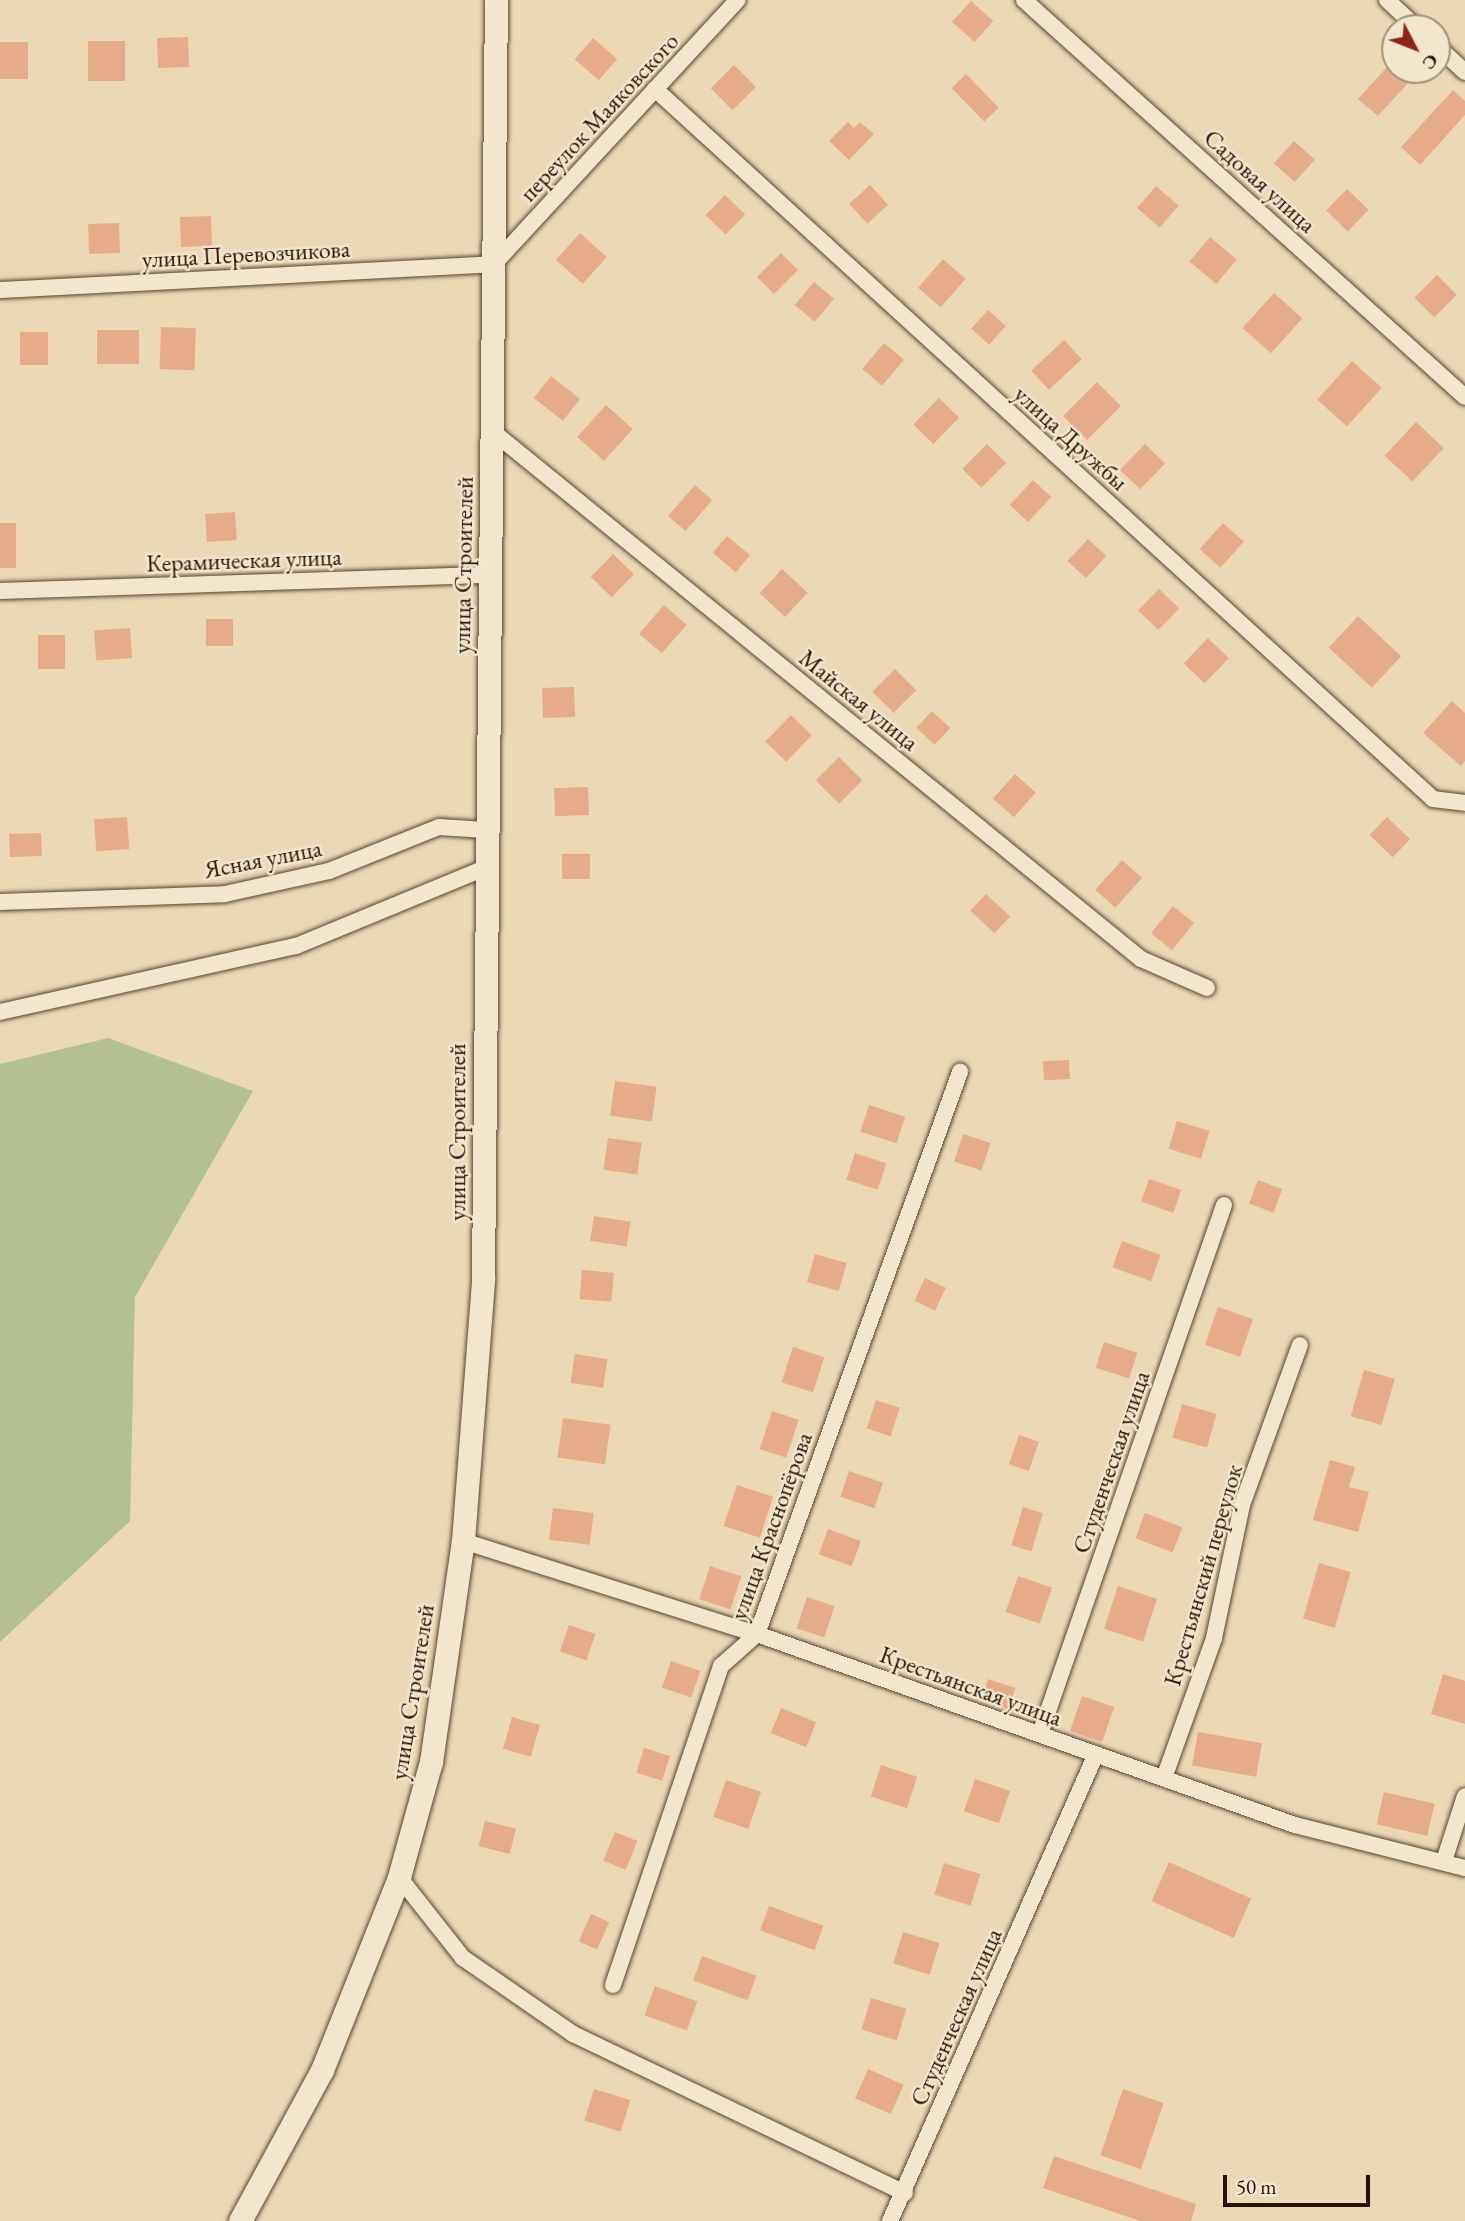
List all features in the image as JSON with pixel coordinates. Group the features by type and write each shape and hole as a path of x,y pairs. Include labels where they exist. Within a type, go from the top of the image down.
{"street":[{"name":"улица Строителей","path":"240,2221 322,2070 400,1877 431,1762 463,1541 483,1279 485,868 496,0"},
{"name":"переулок Маяковского","path":"494,264 738,0"},
{"name":"Садовая улица","path":"1024,0 1465,397"},
{"path":"1387,0 1402,14"},
{"path":"1451,59 1465,72"},
{"name":"улица Дружбы","path":"655,89 1433,799 1465,803"},
{"name":"улица Перевозчикова","path":"0,290 494,264"},
{"name":"Майская улица","path":"492,430 1141,959 1208,988"},
{"name":"Керамическая улица","path":"0,591 489,575"},
{"name":"Ясная улица","path":"0,902 225,894 329,871 439,827 486,830"},
{"path":"0,1012 296,946 485,868"},
{"name":"улица Краснопёрова","path":"613,1985 721,1666 757,1634 960,1072"},
{"name":"Студенческая улица","path":"1040,1734 1224,1205"},
{"name":"Крестьянский переулок","path":"1164,1778 1214,1638 1242,1505 1300,1345"},
{"name":"Крестьянская улица","path":"463,1541 757,1634 1295,1825 1465,1868"},
{"name":"Студенческая улица","path":"890,2221 905,2193 1096,1754"},
{"path":"1444,1861 1465,1796"},
{"path":"400,1877 463,1958 573,2034 905,2193"}],"green space":[{"path":"108,1038 253,1091 135,1297 130,1521 0,1642 0,1064"}],"building":[{"path":"971,1 993,21 975,42 952,22"},
{"path":"188,37 189,67 158,68 157,38"},
{"path":"593,38 617,59 599,80 575,59"},
{"path":"88,41 125,41 125,81 88,81"},
{"path":"0,42 28,42 28,79 0,79"},
{"path":"734,65 756,87 733,110 711,88"},
{"path":"966,74 999,108 984,122 952,88"},
{"path":"1381,74 1381,84 1407,84 1378,116 1358,99"},
{"path":"1453,90 1465,101 1465,115 1420,165 1401,147"},
{"path":"848,122 854,128 860,122 874,134 849,160 829,141"},
{"path":"1294,141 1315,160 1295,182 1274,163"},
{"path":"870,185 888,205 867,224 849,204"},
{"path":"1156,186 1179,206 1160,228 1137,208"},
{"path":"1347,189 1369,210 1348,231 1326,211"},
{"path":"725,195 745,214 726,235 706,215"},
{"path":"211,216 212,246 181,247 180,217"},
{"path":"119,223 120,253 89,254 88,224"},
{"path":"580,233 607,257 583,284 556,260"},
{"path":"1210,237 1237,259 1216,284 1189,262"},
{"path":"781,253 798,270 774,294 757,277"},
{"path":"943,259 966,279 941,307 918,288"},
{"path":"1437,275 1457,295 1434,317 1414,298"},
{"path":"814,282 834,299 815,322 795,305"},
{"path":"1274,293 1302,318 1271,353 1243,328"},
{"path":"988,310 1006,326 989,345 971,329"},
{"path":"161,327 196,328 195,370 160,369"},
{"path":"97,330 139,330 139,364 97,364"},
{"path":"20,332 48,332 48,365 20,365"},
{"path":"1064,340 1082,359 1049,390 1031,371"},
{"path":"884,343 904,360 882,386 862,369"},
{"path":"1352,361 1382,388 1347,426 1317,400"},
{"path":"551,376 580,399 563,421 534,398"},
{"path":"1097,382 1121,406 1087,440 1063,416"},
{"path":"939,398 959,417 933,444 913,425"},
{"path":"606,405 633,429 604,461 577,437"},
{"path":"1416,422 1444,448 1412,482 1385,456"},
{"path":"987,444 1006,463 981,488 962,469"},
{"path":"1145,444 1165,463 1140,489 1120,470"},
{"path":"1033,480 1051,497 1028,522 1010,505"},
{"path":"695,485 712,500 685,531 668,516"},
{"path":"235,512 237,540 207,542 205,514"},
{"path":"0,523 16,523 16,568 0,568"},
{"path":"1223,523 1244,542 1220,568 1200,549"},
{"path":"727,536 750,555 736,572 713,553"},
{"path":"1088,539 1106,556 1086,578 1068,561"},
{"path":"613,554 634,574 612,597 591,577"},
{"path":"782,569 808,593 785,617 759,593"},
{"path":"1159,589 1179,608 1158,630 1138,611"},
{"path":"664,605 687,625 662,653 639,634"},
{"path":"1358,616 1401,656 1372,688 1329,647"},
{"path":"206,619 233,619 233,646 206,646"},
{"path":"130,628 132,658 96,660 94,631"},
{"path":"38,635 65,635 65,669 38,669"},
{"path":"1208,638 1229,658 1205,683 1184,663"},
{"path":"895,669 916,690 894,713 872,692"},
{"path":"574,687 575,717 543,718 542,688"},
{"path":"1452,701 1465,713 1465,761 1461,766 1423,733"},
{"path":"932,711 950,728 935,745 916,728"},
{"path":"791,715 812,735 786,762 765,742"},
{"path":"839,757 862,780 839,804 816,780"},
{"path":"1015,774 1036,793 1014,817 993,799"},
{"path":"588,787 589,815 555,816 554,788"},
{"path":"127,817 129,849 96,851 94,819"},
{"path":"1387,817 1410,839 1393,857 1370,835"},
{"path":"41,833 42,856 10,857 9,834"},
{"path":"562,854 590,854 590,879 562,879"},
{"path":"1122,860 1142,878 1115,908 1095,890"},
{"path":"986,894 1010,917 994,933 970,911"},
{"path":"1173,906 1194,923 1172,950 1151,933"},
{"path":"1069,1060 1070,1079 1044,1080 1043,1061"},
{"path":"615,1081 657,1087 652,1122 610,1116"},
{"path":"869,1105 905,1117 896,1143 860,1132"},
{"path":"1177,1121 1210,1131 1201,1159 1169,1149"},
{"path":"963,1134 991,1143 982,1171 954,1162"},
{"path":"608,1138 642,1143 637,1174 604,1170"},
{"path":"855,1153 886,1163 878,1190 846,1180"},
{"path":"1149,1179 1181,1190 1173,1213 1141,1202"},
{"path":"1258,1180 1282,1189 1273,1213 1249,1203"},
{"path":"594,1216 631,1222 627,1246 590,1241"},
{"path":"1122,1241 1161,1255 1151,1281 1112,1267"},
{"path":"815,1254 847,1263 839,1291 807,1282"},
{"path":"582,1270 614,1273 611,1302 579,1299"},
{"path":"925,1278 946,1288 935,1310 914,1301"},
{"path":"1218,1307 1253,1319 1240,1357 1205,1345"},
{"path":"1104,1342 1137,1353 1129,1378 1096,1368"},
{"path":"793,1347 824,1357 813,1392 782,1382"},
{"path":"575,1354 608,1359 603,1388 570,1383"},
{"path":"1364,1370 1395,1379 1382,1425 1351,1416"},
{"path":"876,1400 900,1408 891,1436 867,1429"},
{"path":"1182,1404 1217,1414 1207,1448 1172,1438"},
{"path":"772,1411 799,1420 786,1458 760,1449"},
{"path":"563,1418 611,1425 605,1464 557,1458"},
{"path":"1019,1435 1039,1442 1029,1471 1009,1464"},
{"path":"1330,1460 1355,1467 1349,1487 1369,1492 1358,1532 1313,1520"},
{"path":"849,1471 883,1483 874,1508 840,1497"},
{"path":"737,1485 773,1497 760,1538 724,1526"},
{"path":"1023,1507 1043,1513 1031,1551 1011,1545"},
{"path":"553,1508 594,1513 590,1545 549,1540"},
{"path":"1145,1513 1182,1527 1173,1553 1135,1538"},
{"path":"828,1529 861,1541 852,1566 819,1554"},
{"path":"1319,1563 1351,1572 1335,1628 1303,1619"},
{"path":"710,1566 741,1576 731,1609 699,1599"},
{"path":"1018,1576 1052,1588 1040,1624 1006,1612"},
{"path":"1118,1586 1157,1599 1143,1641 1104,1629"},
{"path":"807,1597 835,1606 824,1637 797,1628"},
{"path":"569,1625 595,1634 586,1661 560,1651"},
{"path":"671,1661 700,1671 691,1698 662,1687"},
{"path":"1443,1674 1465,1681 1465,1724 1431,1714"},
{"path":"988,1679 1016,1688 1009,1709 981,1700"},
{"path":"1082,1696 1114,1707 1102,1742 1070,1731"},
{"path":"781,1708 816,1722 806,1747 771,1733"},
{"path":"512,1717 540,1725 531,1757 503,1749"},
{"path":"1198,1732 1262,1743 1256,1777 1192,1765"},
{"path":"644,1748 670,1756 662,1781 636,1773"},
{"path":"881,1765 917,1777 907,1808 871,1796"},
{"path":"975,1779 1010,1791 999,1823 964,1811"},
{"path":"726,1780 761,1792 748,1829 713,1817"},
{"path":"1384,1792 1435,1804 1427,1836 1377,1824"},
{"path":"485,1821 516,1829 510,1854 479,1846"},
{"path":"615,1832 637,1841 626,1870 603,1861"},
{"path":"1169,1862 1251,1899 1234,1938 1152,1901"},
{"path":"944,1863 980,1874 971,1906 934,1895"},
{"path":"769,1906 824,1926 815,1950 760,1930"},
{"path":"591,1914 609,1922 597,1950 579,1941"},
{"path":"903,1932 939,1943 930,1975 893,1964"},
{"path":"702,1956 757,1976 748,2000 693,1980"},
{"path":"655,1986 697,2001 687,2031 644,2015"},
{"path":"871,1998 906,2009 897,2040 861,2030"},
{"path":"868,2069 904,2085 891,2114 855,2098"},
{"path":"594,2089 630,2100 621,2132 584,2121"},
{"path":"1123,2089 1164,2103 1141,2169 1100,2155"},
{"path":"1054,2156 1196,2204 1191,2221 1140,2221 1043,2188"}]}
